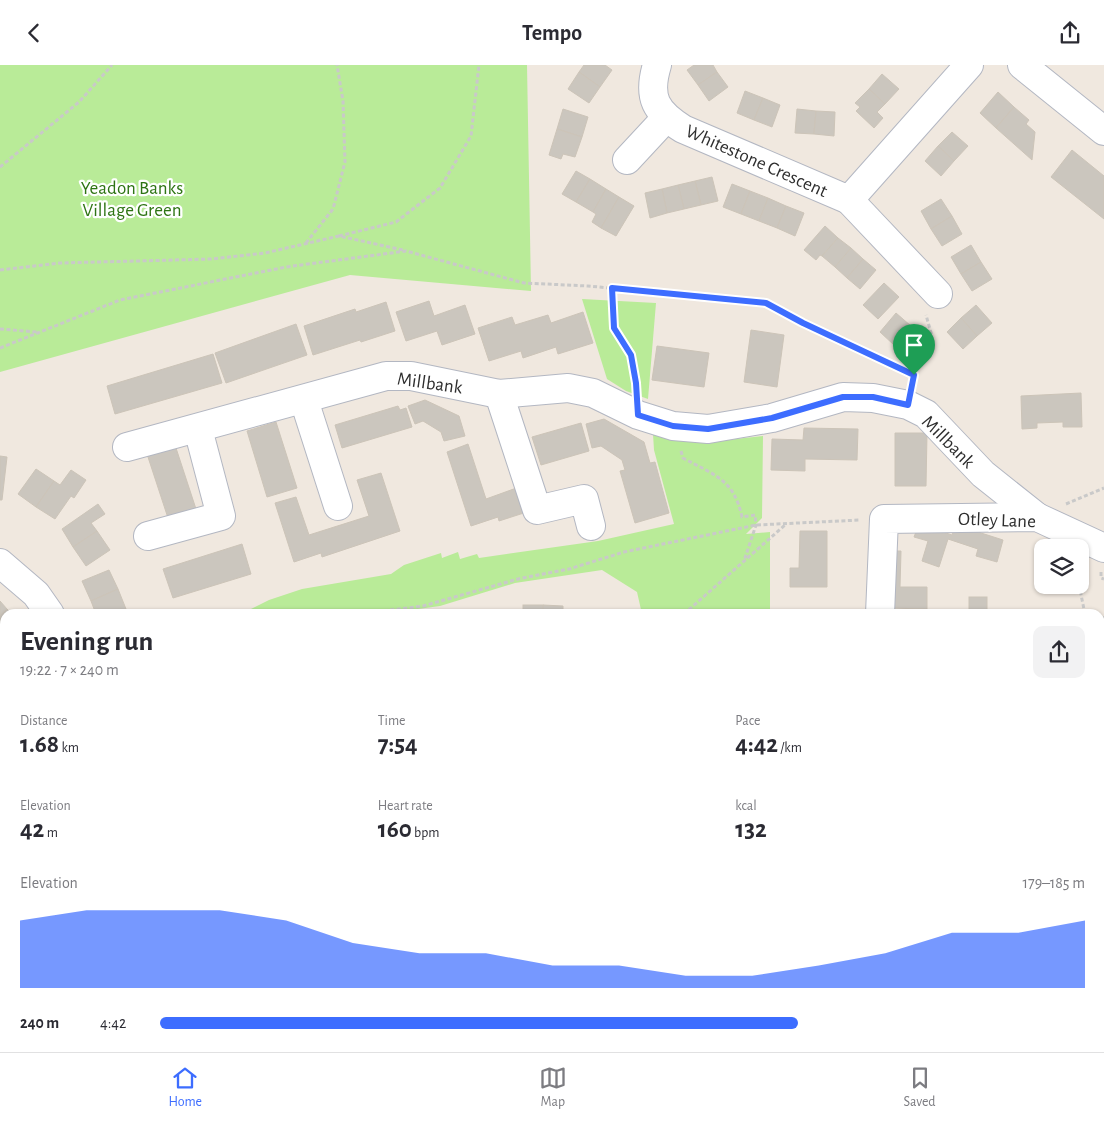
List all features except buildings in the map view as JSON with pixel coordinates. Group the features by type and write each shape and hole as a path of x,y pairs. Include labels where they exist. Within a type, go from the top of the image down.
{"street":[{"name":"Whitestone Crescent","path":"657,65 653,93 657,105 666,118 684,129 849,200 931,286"},
{"name":"Whitestone Crescent","path":"849,200 969,65"},
{"path":"1022,65 1104,131"},
{"name":"Whitestone Crescent","path":"628,160 666,118"},
{"name":"Millbank","path":"127,447 386,376 412,376 499,394 568,388 593,393 638,415 673,426 708,429 772,418 843,397 873,397 908,405 926,414 983,474 1037,517"},
{"path":"499,394 537,510 584,499 592,526"},
{"path":"304,400 338,506"},
{"path":"148,537 221,515 198,429"},
{"name":"Otley Lane","path":"884,519 1037,517 1104,548"},
{"path":"880,609 884,519"},
{"path":"0,563 36,594 46,609"}],"path":[{"path":"0,167 79,103 112,65"},
{"path":"306,244 333,209 345,162 343,101 337,65"},
{"path":"0,271 60,263 212,259 265,253 396,222 440,188 470,136 480,65"},
{"path":"338,236 406,251 524,283 612,288 766,303 803,323 914,375"},
{"path":"0,348 120,300 286,267 406,251"},
{"path":"908,405 914,375 932,336 924,310 931,286"},
{"path":"612,288 614,328 631,355 636,383 638,415"},
{"path":"0,329 40,332"},
{"path":"673,426 683,458 724,480 738,499 742,517 755,515 756,525 744,561"},
{"path":"1037,517 1104,488"},
{"path":"394,609 423,605 518,579 569,569 624,551 756,525 884,519"},
{"path":"690,609 786,525"},
{"path":"1081,594 1084,609"}],"green space":[{"name":"Yeadon Banks Village Green","path":"0,65 527,65 531,291 350,275 0,372"},
{"path":"582,299 656,303 648,399 626,391 607,379"},
{"path":"653,434 708,442 763,436 762,518 746,534 770,532 770,609 641,609 637,592 602,570 515,583 440,606 418,609 251,609 269,600 302,589 391,574 404,565 441,553 442,558 458,552 460,559 477,554 479,558 598,541 674,524 654,450"}],"route":[{"path":"612,288 766,303 803,323 914,375 908,405 873,397 843,397 772,418 708,429 673,426 638,415 636,383 631,355 614,328 612,288"}]}
